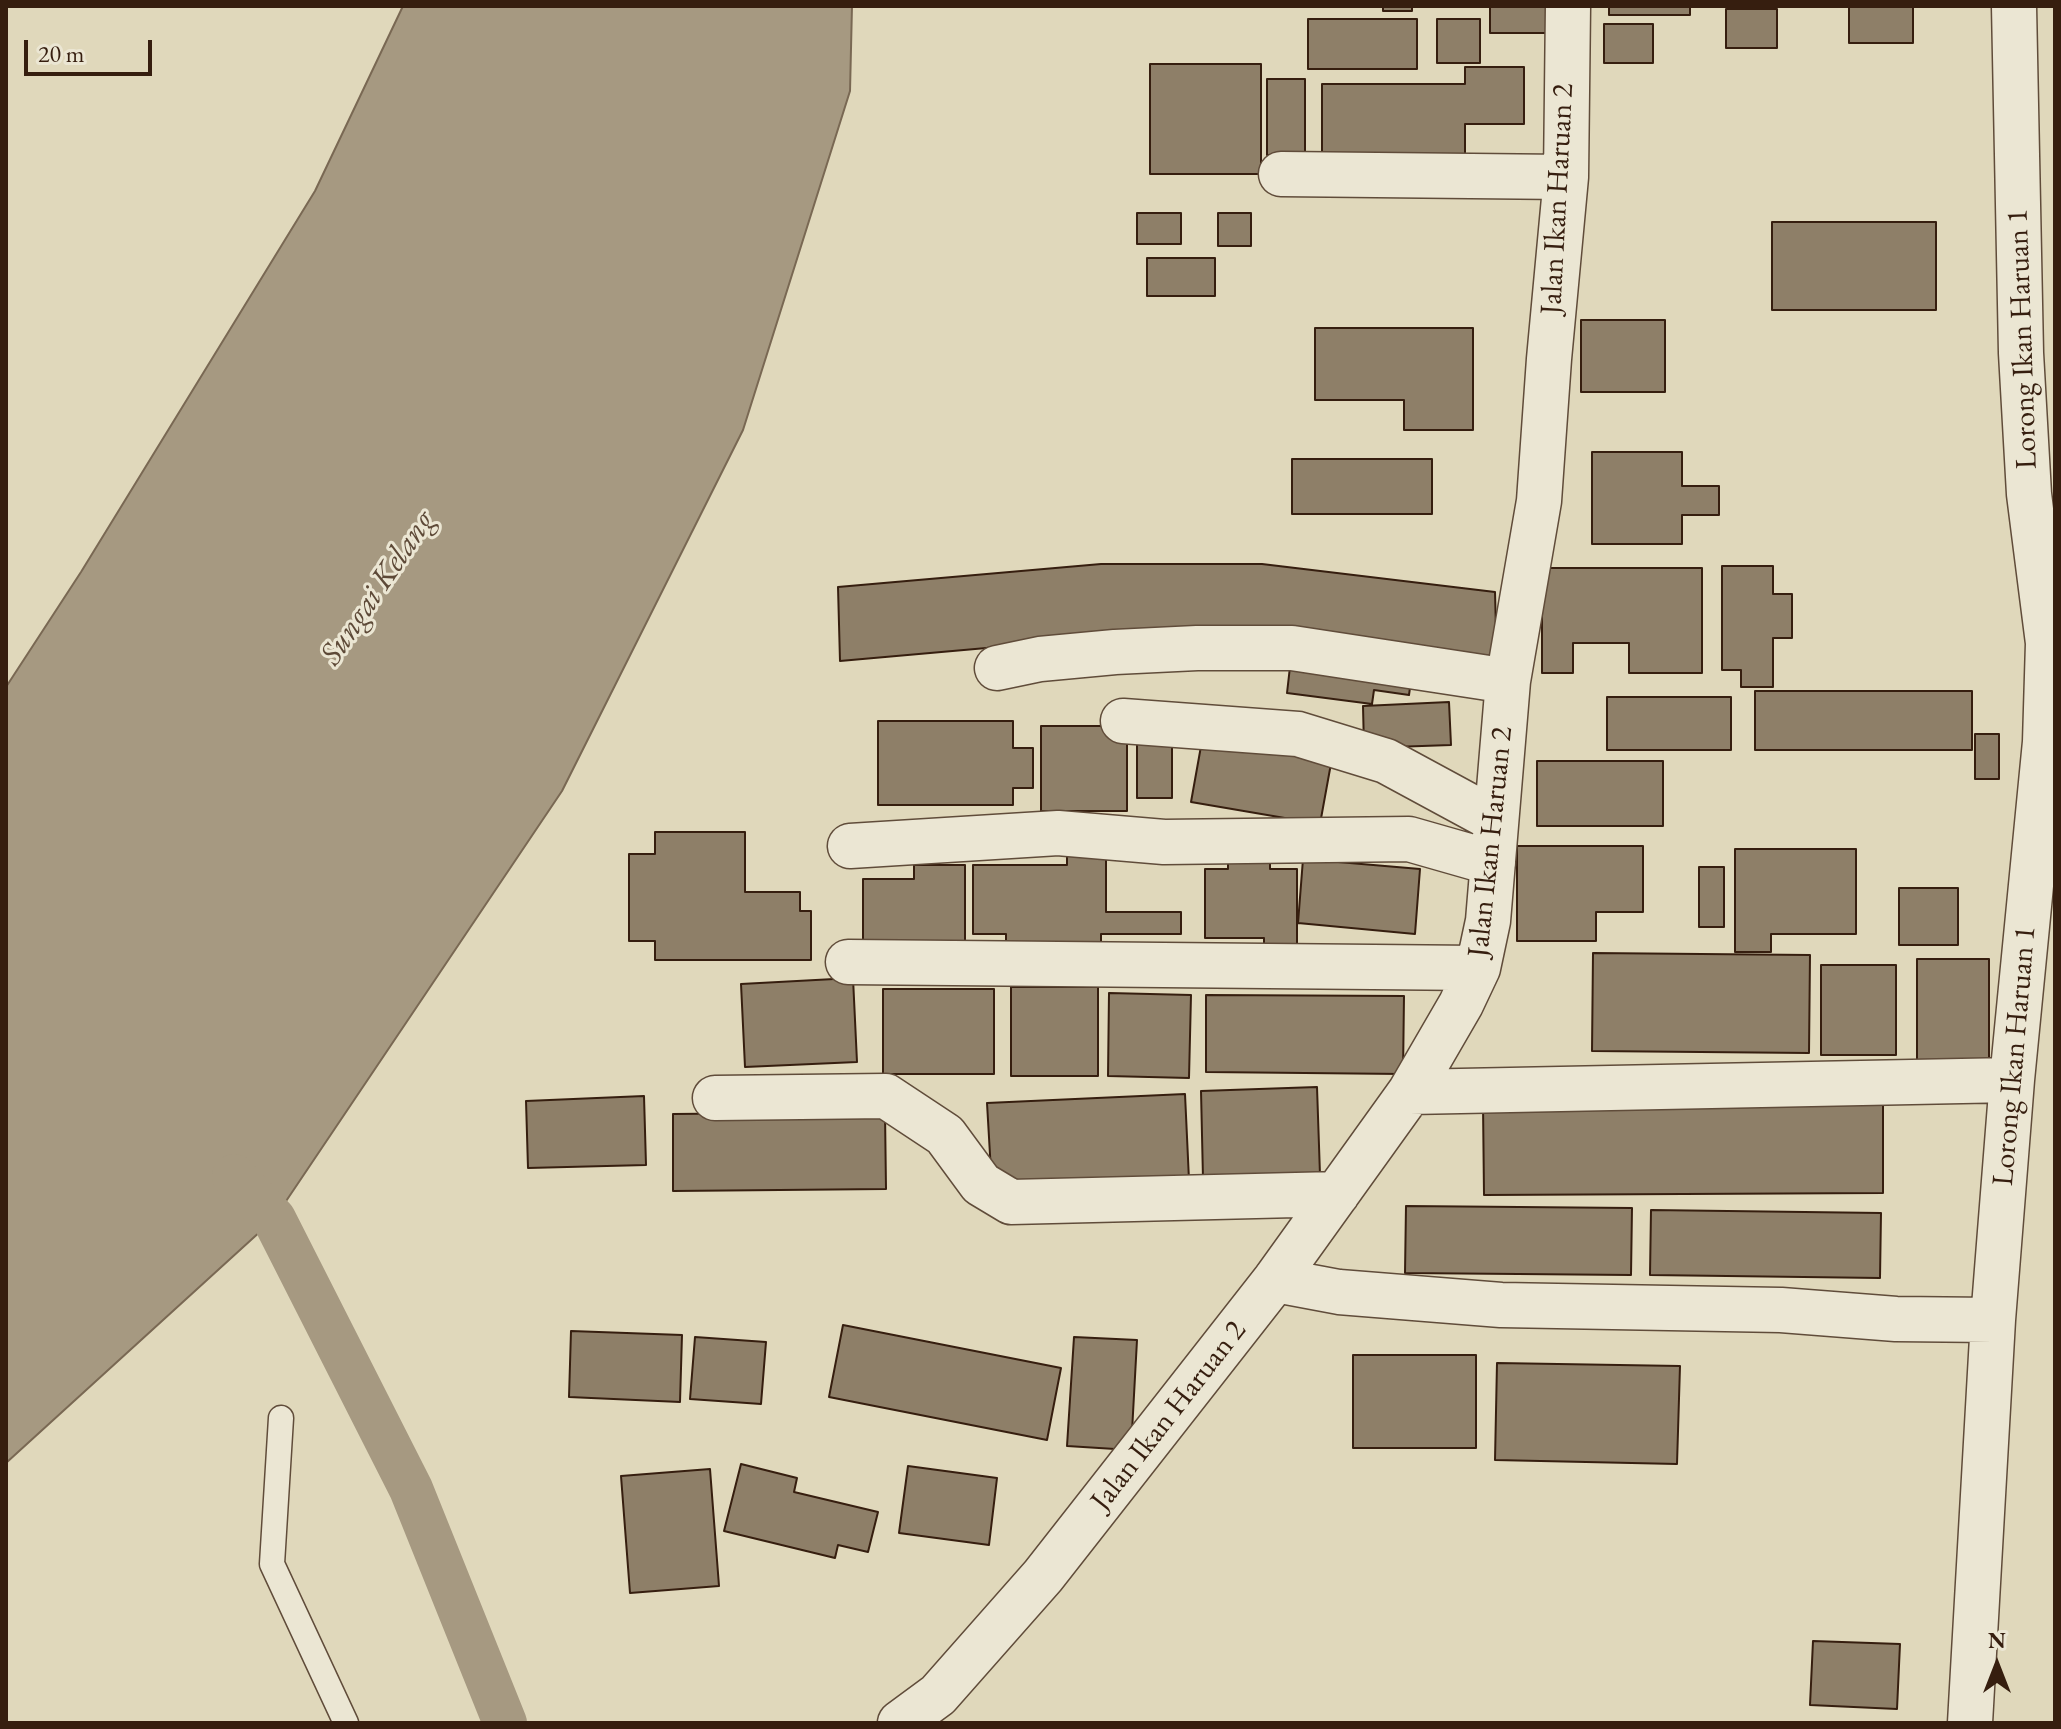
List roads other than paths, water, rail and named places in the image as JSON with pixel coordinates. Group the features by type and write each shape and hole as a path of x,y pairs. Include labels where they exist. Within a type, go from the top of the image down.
{"street":[{"name":"Jalan Ikan Haruan 2","path":"900,1723 938,1695 1043,1576 1275,1280 1410,1092 1461,1004 1478,968 1488,921 1508,681 1539,501 1566,177 1568,6"},
{"name":"Lorong Ikan Haruan 1","path":"1970,1723 1993,1320 2052,643 2029,494 2023,385 2014,6"},
{"path":"1281,174 1566,177"},
{"path":"997,668 1040,659 1115,652 1292,648 1508,681"},
{"path":"1123,721 1298,734 1386,761 1495,820"},
{"path":"850,846 1058,833 1164,842 1409,839 1493,863"},
{"path":"848,962 1478,968"},
{"path":"1410,1092 2012,1080"},
{"path":"715,1098 886,1096 945,1135 981,1184 1011,1202 1337,1194"},
{"path":"1275,1280 1339,1292 1501,1305 1781,1310 1896,1319 1993,1320"}],"lane":[{"path":"281,1418 272,1564 346,1723"}],"water":[{"name":"Sungai Kelang","path":"403,6 852,6 850,91 743,430 562,791 274,1219 6,1463 6,687 81,572 315,191"}],"waterway":[{"path":"234,1176 274,1219 411,1489 505,1723"}]}
